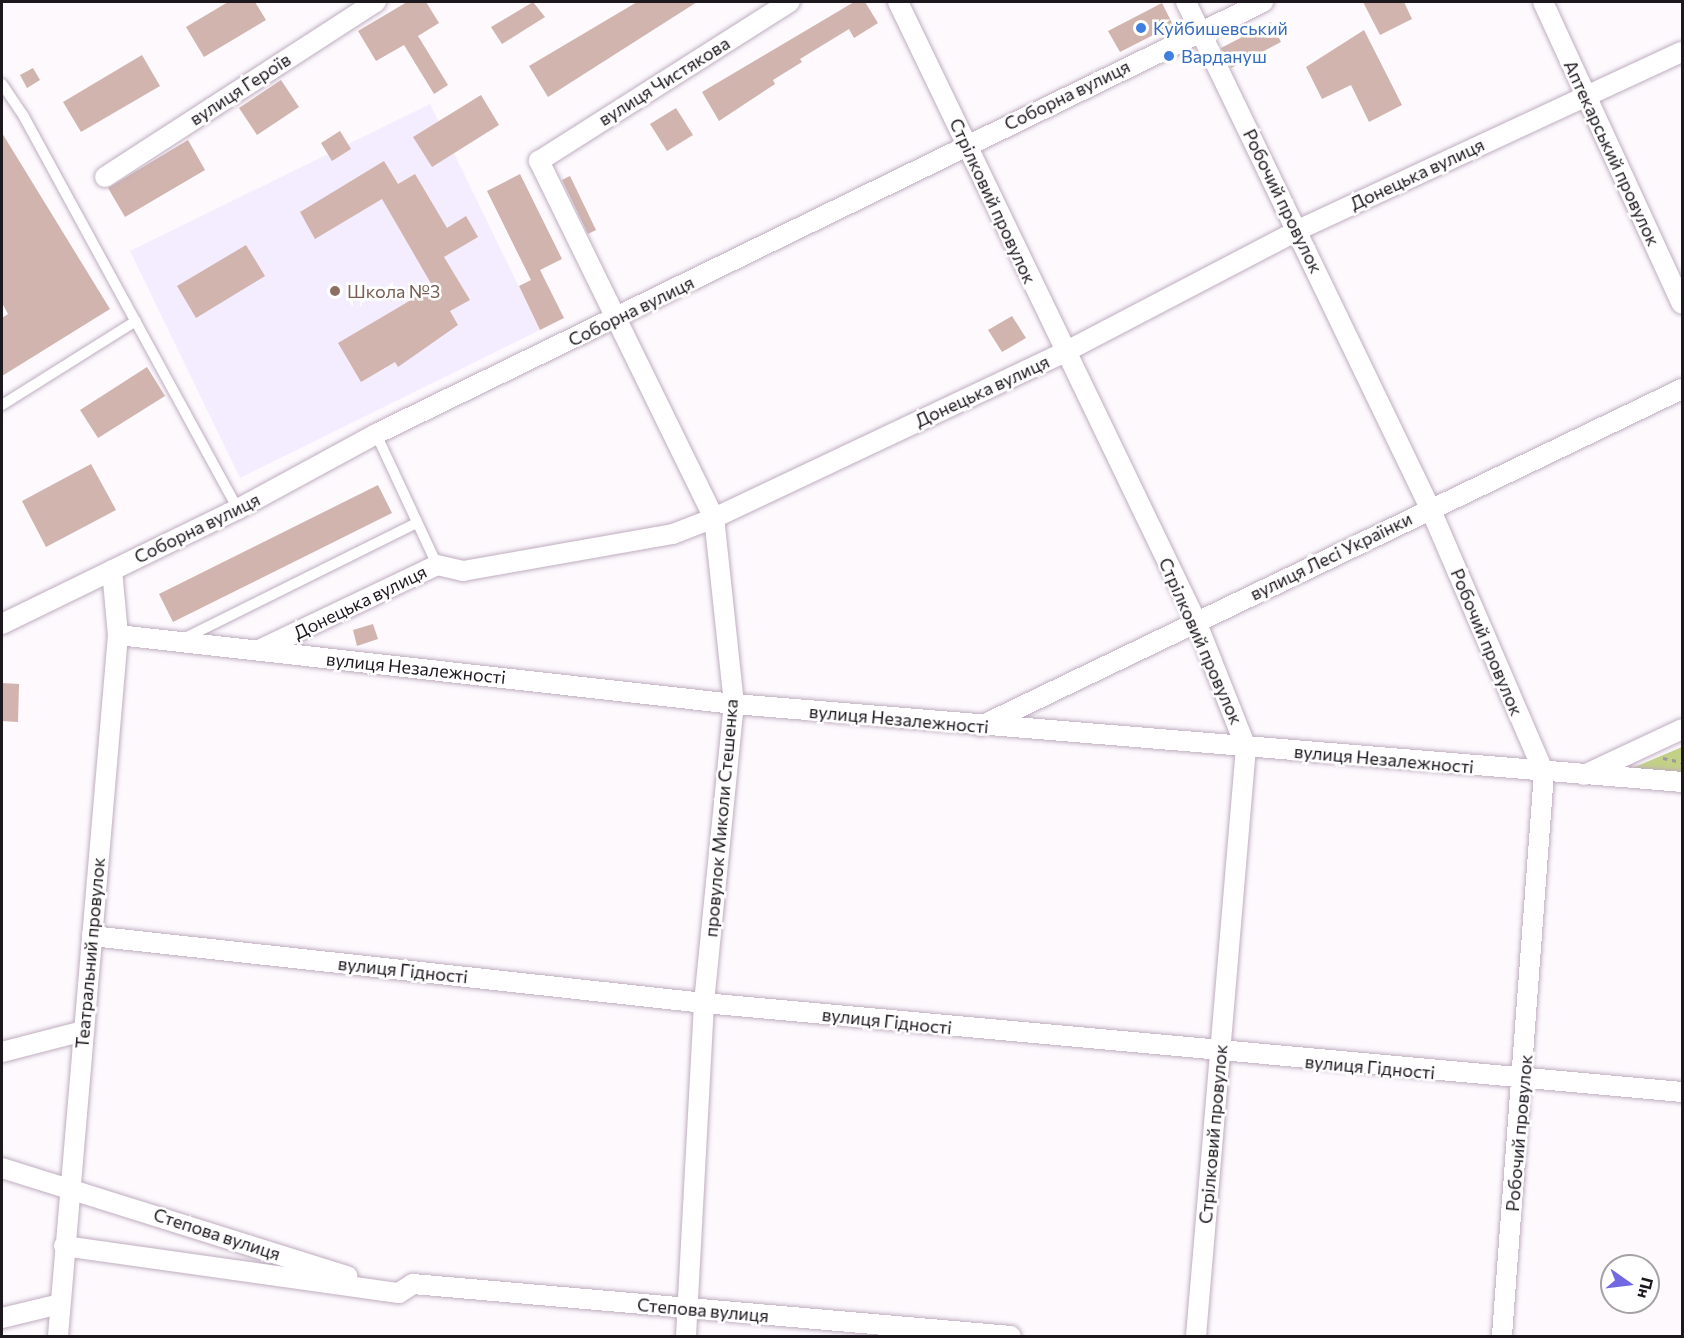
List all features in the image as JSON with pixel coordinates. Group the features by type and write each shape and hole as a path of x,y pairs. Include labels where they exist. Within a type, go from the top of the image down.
{"street":[{"name":"вулиця Героїв","path":"105,177 376,2"},
{"name":"вулиця Чистякова","path":"538,161 790,2"},
{"name":"Стрілковий провулок","path":"898,2 1196,621 1246,747 1196,1336"},
{"name":"Робочий провулок","path":"1186,2 1298,230 1430,508 1544,773 1524,1081 1502,1336"},
{"name":"Соборна вулиця","path":"2,624 238,508 376,434 614,320 1200,30 1263,2"},
{"name":"Аптекарський провулок","path":"1543,2 1683,304"},
{"name":"Донецька вулиця","path":"259,650 437,565 463,571 673,534 714,518 1065,352 1298,230 1683,52"},
{"name":"провулок Миколи Стешенка","path":"538,161 614,320 714,518 734,704 704,1003 686,1336"},
{"name":"вулиця Лесі Українки","path":"981,726 1430,508 1683,389"},
{"name":"Театральний провулок","path":"58,1336 69,1186 118,635 112,570"},
{"name":"вулиця Незалежності","path":"118,635 734,704 1544,773 1683,782"},
{"path":"1582,776 1683,729"},
{"name":"вулиця Гідності","path":"92,936 704,1003 1220,1054 1524,1081 1683,1092"},
{"path":"2,1052 83,1031"},
{"path":"2,1168 69,1186"},
{"name":"Степова вулиця","path":"69,1186 399,1293"},
{"name":"Степова вулиця","path":"64,1246 399,1293 413,1284 1011,1336"},
{"path":"2,1318 60,1304"}],"lane":[{"path":"2,84 136,321 238,508"},
{"path":"2,405 136,321"},
{"path":"376,434 437,565"},
{"path":"178,641 417,523"}],"shaded area":[{"name":"Школа №3","path":"430,104 540,330 240,478 130,251"}],"green space":[{"path":"1682,747 1682,777 1623,772"}],"building":[{"path":"228,2 255,2 266,20 204,57 186,27"},
{"path":"407,2 426,2 439,23 418,36 448,85 434,94 404,45 376,61 358,31"},
{"path":"533,2 545,17 502,44 491,27"},
{"path":"637,2 697,2 548,97 529,66"},
{"path":"854,2 865,2 878,23 854,38 849,29 800,59 802,62 773,80 775,84 719,121 702,92"},
{"path":"1363,2 1404,2 1412,19 1380,35"},
{"name":"Куйбишевський","path":"1162,3 1173,25 1120,52 1108,31"},
{"path":"1271,22 1281,42 1231,68 1221,48"},
{"path":"1364,30 1402,105 1369,122 1351,85 1322,99 1306,67"},
{"path":"142,55 160,86 81,132 63,102"},
{"path":"33,68 40,80 27,88 20,75"},
{"path":"281,80 299,107 257,135 239,108"},
{"path":"481,95 499,125 432,167 413,137"},
{"path":"676,108 693,135 667,151 650,124"},
{"path":"340,131 351,149 332,161 321,143"},
{"path":"2,133 110,309 2,376 2,318 8,314 2,303"},
{"path":"188,140 205,170 125,217 108,188"},
{"path":"384,161 398,184 415,174 447,228 466,216 478,237 444,257 470,300 450,311 458,325 398,367 395,362 361,382 338,343 433,287 382,199 315,239 300,212"},
{"path":"520,174 562,259 540,270 564,318 540,330 519,286 531,280 487,191"},
{"path":"570,176 596,230 588,234 562,180"},
{"path":"246,245 265,276 196,318 177,286"},
{"path":"1012,316 1026,338 1002,352 988,330"},
{"path":"147,367 165,396 98,438 80,410"},
{"path":"91,464 116,510 46,547 22,501"},
{"path":"378,485 392,513 173,622 159,594"},
{"path":"373,624 378,639 357,646 353,630"},
{"path":"2,683 19,684 18,722 2,721"}],"place":[{"name":"Куйбишевський","path":"1141,28"},
{"name":"Вардануш","path":"1169,56"},
{"name":"Школа №3","path":"335,291"}]}
